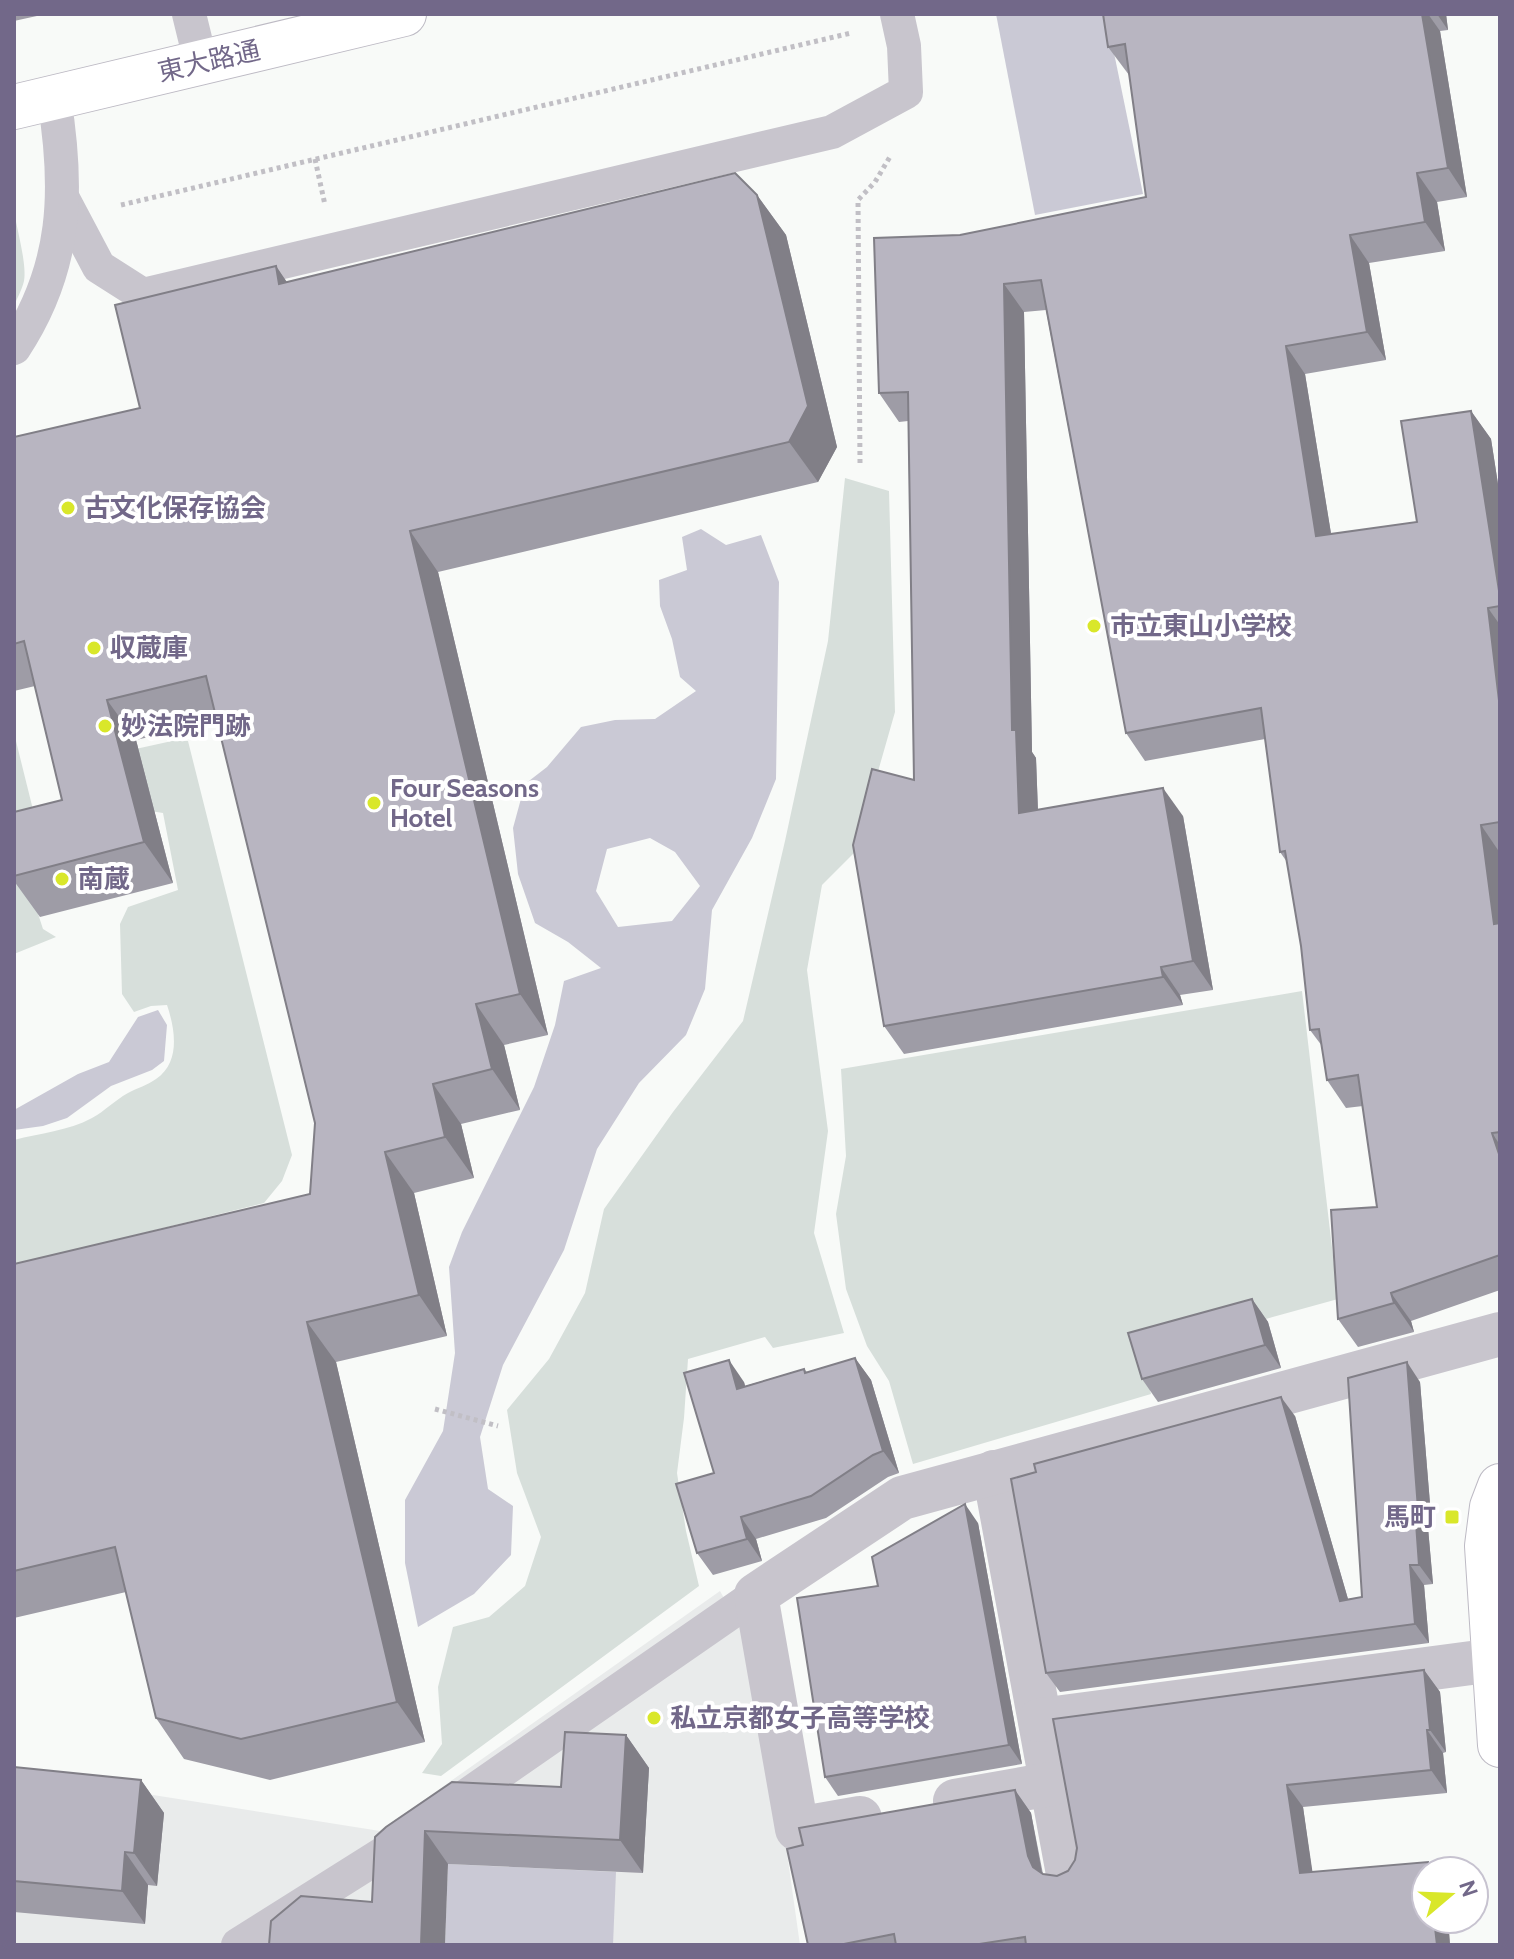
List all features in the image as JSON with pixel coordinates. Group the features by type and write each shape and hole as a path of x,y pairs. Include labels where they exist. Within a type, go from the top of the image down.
{"main road":[{"name":"東大路通","path":"34,103 404,14"},
{"path":"1500,1486 1492,1507 1487,1546 1495,1631 1500,1745"}],"street":[{"path":"1051,1784 797,1829 756,1595 902,1498 1500,1334"},
{"path":"994,1472 1068,1874"},
{"path":"1040,1720 1495,1631"}],"lane":[{"path":"189,14 201,63"},
{"path":"63,199 99,267 143,295 832,132 906,92 904,46 898,18"},
{"path":"14,348 26,330 49,276 59,238 63,199 63,159 34,103"},
{"path":"238,1945 381,1855 756,1595"}],"path":[{"path":"114,192 118,206 898,18"},
{"path":"860,463 858,200 890,159 901,129 906,92"},
{"path":"435,1409 498,1426"}],"shaded area":[{"path":"996,14 1106,14 1143,194 1035,215"},
{"path":"14,211 25,274 14,306"},
{"path":"845,478 889,491 895,712 855,852 822,885 807,970 828,1131 814,1233 844,1333 773,1348 765,1337 688,1359 677,1473 699,1586 441,1776 422,1773 442,1744 438,1687 453,1627 489,1617 525,1586 541,1537 517,1473 507,1410 549,1359 585,1293 604,1209 743,1021 828,641"},
{"path":"701,529 726,545 761,535 779,582 776,779 752,838 712,910 705,989 686,1035 639,1083 597,1149 564,1250 503,1365 480,1437 488,1489 513,1506 511,1555 474,1594 418,1627 405,1563 405,1500 443,1431 455,1353 449,1267 462,1232 534,1087 555,1025 564,981 601,968 568,942 535,923 518,874 513,828 525,784 547,767 581,727 615,720 655,719 696,691 680,677 672,639 660,606 659,580 687,570 682,537","holes":["650,838 675,852 700,886 672,921 618,927 596,891 607,849"]},
{"path":"14,733 41,842 20,859 43,929 56,937 14,954"},
{"path":"172,741 188,741 292,1155 282,1181 264,1203 14,1265 14,1140 64,1129 92,1118 123,1096 156,1079 164,1072 173,1054 174,1034 167,1005 134,1012 122,994 120,924 128,907 178,890 163,813 138,809 99,757"},
{"path":"1302,991 1338,1299 1142,1353 1151,1394 913,1464 889,1381 867,1346 846,1289 836,1214 846,1156 841,1069"},
{"path":"158,1010 167,1025 164,1061 152,1070 111,1086 67,1118 43,1126 14,1130 14,1110 78,1074 109,1062 138,1017"},
{"name":"私立京都女子高等学校","path":"720,1591 760,1662 800,1945 14,1945 14,1773 380,1831"},
{"path":"448,1864 616,1872 613,1945 445,1945"}],"building":[{"path":"1103,14 1422,14 1448,168 1417,173 1425,222 1350,235 1367,332 1286,346 1316,536 1417,522 1401,421 1471,411 1500,597 1500,606 1488,608 1500,709 1500,822 1481,825 1494,924 1500,923 1500,1132 1492,1133 1500,1157 1500,1255 1391,1293 1394,1303 1338,1319 1331,1210 1377,1207 1358,1075 1327,1080 1319,1029 1310,1030 1301,946 1285,851 1280,852 1261,708 1126,733 1041,280 1004,284 1012,730 1016,730 1019,813 1163,788 1193,961 1161,967 1163,977 884,1026 853,845 872,769 914,780 908,392 879,393 874,238 960,235 1146,197 1125,44 1108,47"},
{"name":"Four Seasons Hotel","path":"735,173 757,195 808,406 789,442 410,531 520,994 476,1004 492,1069 433,1084 445,1137 385,1152 419,1295 307,1322 397,1702 241,1739 156,1718 115,1547 14,1571 14,1264 310,1194 315,1123 206,676 107,700 144,842 14,876 14,812 62,800 24,641 14,644 14,437 140,408 115,305 276,266 279,284"},
{"path":"1252,1299 1265,1345 1142,1379 1128,1333"},
{"path":"855,1358 883,1451 811,1496 741,1517 747,1539 697,1553 676,1484 714,1473 684,1373 729,1360 737,1389"},
{"path":"1407,1362 1418,1509 1415,1509 1419,1565 1410,1565 1415,1624 1046,1673 1011,1479 1036,1472 1034,1464 1281,1397 1340,1601 1362,1597 1348,1378"},
{"path":"965,1504 1009,1745 825,1777 797,1598 878,1586 872,1557"},
{"path":"1424,1670 1431,1770 1287,1785 1300,1873 1410,1864 1410,1935 1436,1935 1437,1945 1026,1945 1025,1937 973,1945 896,1945 894,1934 839,1945 808,1945 787,1849 803,1845 799,1828 1015,1790 1033,1867 1043,1874 1057,1876 1068,1871 1075,1860 1077,1848 1053,1719"},
{"path":"565,1732 626,1735 620,1840 425,1831 421,1945 269,1945 271,1921 301,1896 372,1902 375,1837 452,1782 561,1787"},
{"path":"14,1767 141,1780 134,1853 125,1852 122,1891 14,1881"}],"place":[{"name":"古文化保存協会","path":"68,508"},
{"name":"市立東山小学校","path":"1094,626"},
{"name":"収蔵庫","path":"94,648"},
{"name":"妙法院門跡","path":"105,726"},
{"name":"Four Seasons Hotel","path":"374,803"},
{"name":"南蔵","path":"62,879"},
{"name":"馬町","path":"1452,1517"},
{"name":"私立京都女子高等学校","path":"654,1718"}]}
